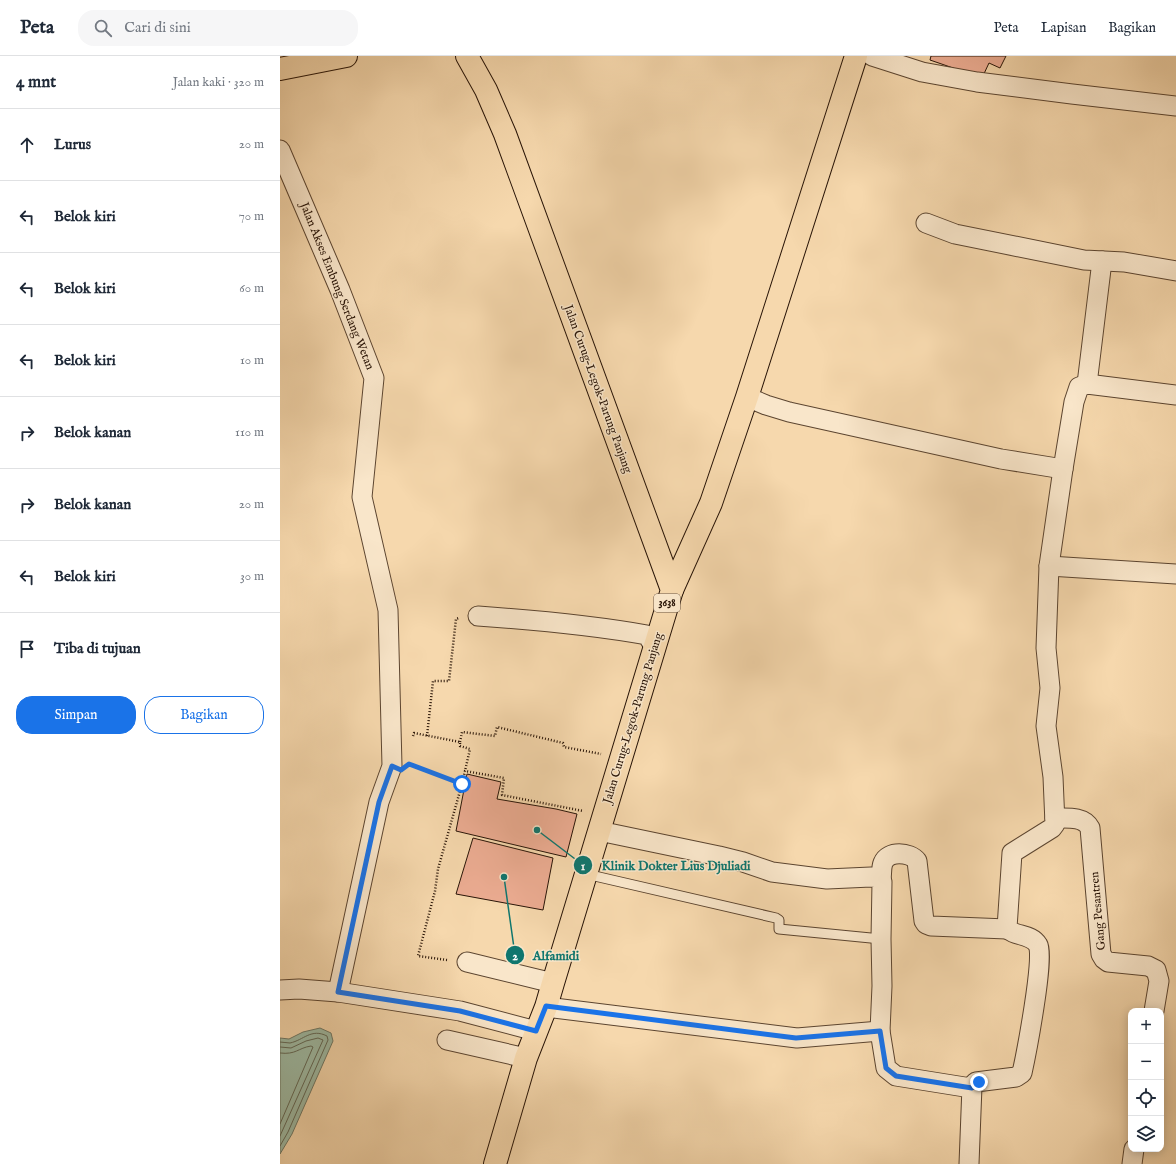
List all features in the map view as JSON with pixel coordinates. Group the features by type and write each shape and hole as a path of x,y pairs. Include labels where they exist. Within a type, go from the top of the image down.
{"main road":[{"path":"280,69 346,56"},
{"name":"Jalan Curug–Legok–Parung Panjang","path":"467,56 486,90 505,134 672,590 546,1006 526,1058 495,1164"},
{"path":"672,590 711,503 747,397 856,56"}],"street":[{"path":"872,56 922,72 970,80 1176,106"},
{"name":"Jalan Akses Embung Serdang Wetan","path":"280,150 340,290 374,378 362,497 388,610 392,766 379,802 338,992"},
{"path":"926,223 955,234 1084,260 1124,262 1176,271"},
{"path":"1088,384 1102,261"},
{"path":"1008,929 1012,853 1052,828 1055,824 1053,777 1046,726 1050,688 1046,648 1049,566 1063,469 1076,395 1079,387 1088,384 1176,395"},
{"path":"747,397 789,412 1001,459 1063,469"},
{"path":"1049,566 1176,574"},
{"path":"478,616 555,622 647,635 654,646"},
{"name":"Gang Pesantren","path":"1055,818 1078,819 1086,822 1090,828 1101,954 1108,962 1148,966 1156,970 1159,981 1154,1008"},
{"path":"601,823 743,862 772,872 827,879 871,877 878,877 881,879"},
{"path":"969,1164 972,1088 972,1086 976,1082 1016,1077 1022,1073 1031,1027 1040,964 1040,947 1031,938 1011,932 1008,929 931,926 926,924 924,921 917,861 910,856 896,854 887,858 882,864 881,879 882,986 880,1031 886,1068 896,1076 972,1088"},
{"path":"467,962 553,983"},
{"path":"280,990 299,989 338,992 460,1011 536,1031"},
{"path":"546,1006 796,1038 880,1031"},
{"path":"447,1040 526,1058"},
{"path":"1132,1164 1134,1152"}],"lane":[{"path":"586,874 776,918 779,920 779,929 881,939"}],"path":[{"path":"427,736 433,681 449,681 456,619 478,616"},
{"path":"467,962 418,956 435,891 438,869 462,784 470,749 460,746 462,732 495,736 497,727 563,743 564,747 621,758"},
{"path":"412,741 414,733 460,742"},
{"path":"392,766 401,770 409,764 462,784"},
{"path":"465,771 504,778 502,795 601,823"}],"water":[{"path":"320,1028 331,1033 333,1041 292,1134 280,1154 280,1038 289,1039 303,1032"}],"building":[{"path":"931,56 1006,56 1000,68 989,63 982,78 930,60"},
{"path":"467,774 501,782 497,799 577,814 566,857 456,831"},
{"path":"473,838 553,858 543,910 456,894"}],"place":[{"name":"Klinik Dokter Lius Djuliadi","path":"537,830"},
{"name":"Alfamidi","path":"504,877"}],"route":[{"path":"462,784 409,764 401,770 392,766 379,802 338,992 460,1011 536,1031 546,1006 796,1038 880,1031 886,1068 896,1076 972,1088 976,1082 979,1082"}]}
